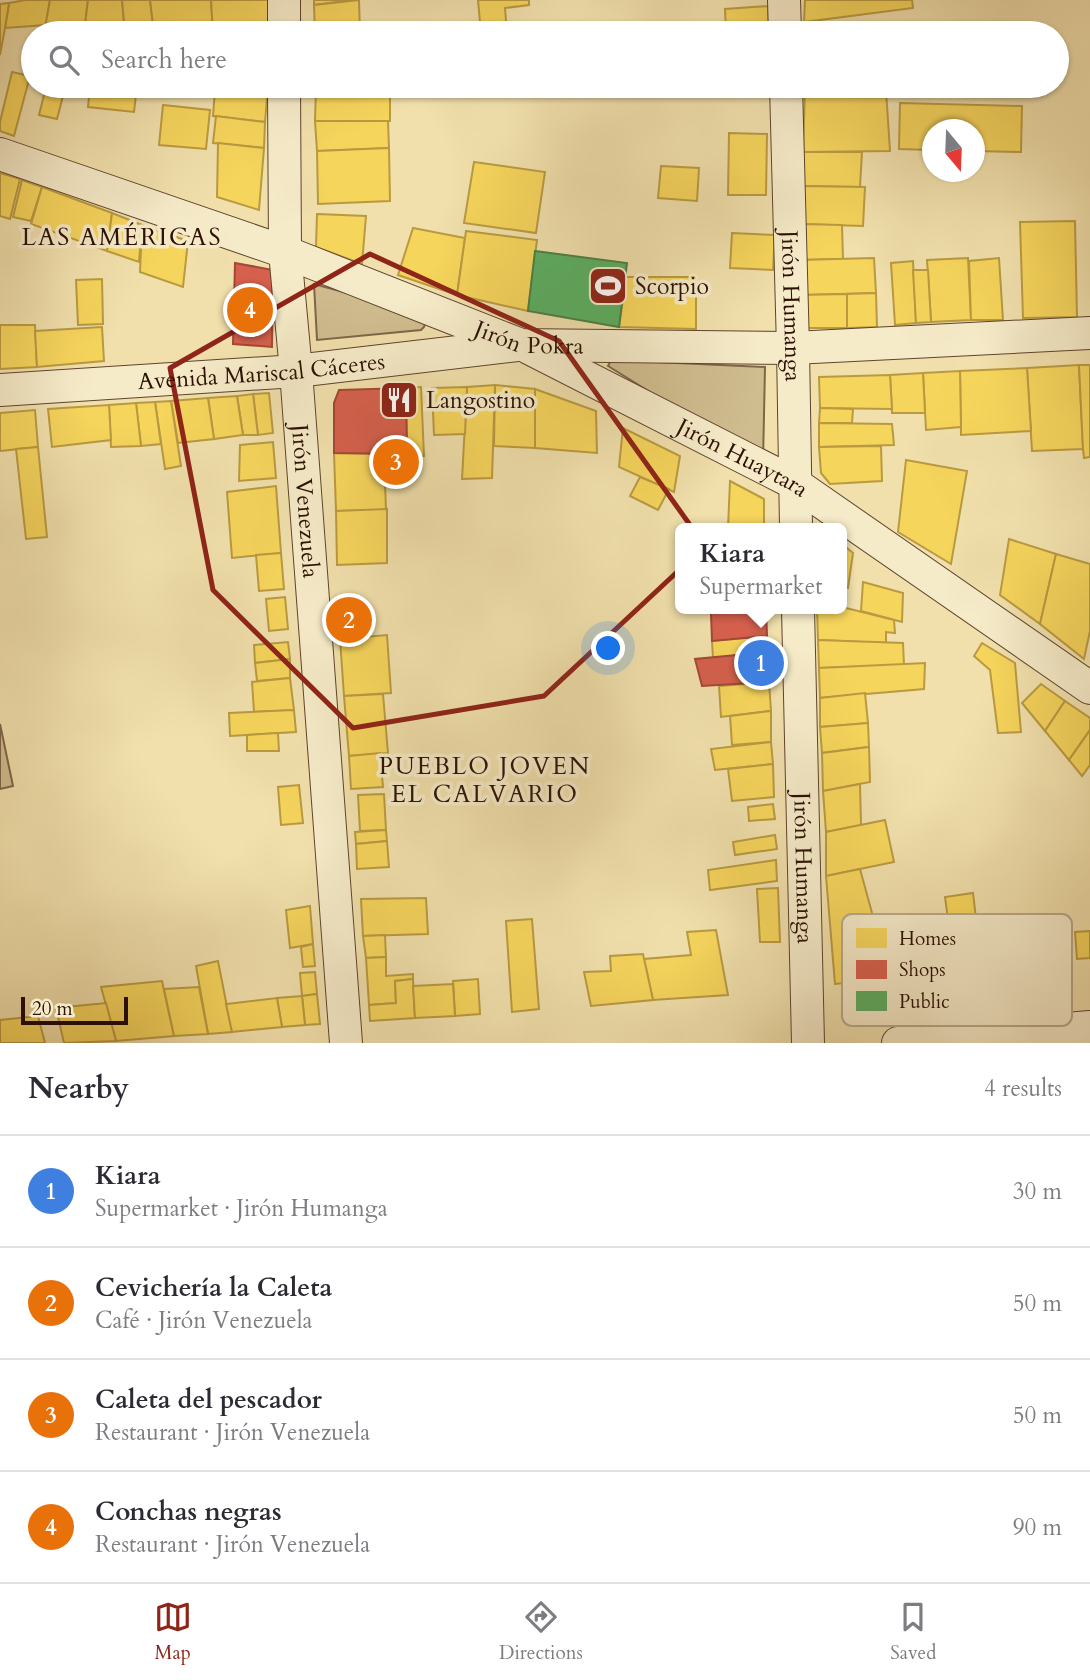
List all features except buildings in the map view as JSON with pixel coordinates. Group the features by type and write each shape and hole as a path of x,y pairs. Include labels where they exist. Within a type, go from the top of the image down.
{"street":[{"path":"284,0 284,21"},
{"path":"784,0 785,21"},
{"name":"Jirón Venezuela","path":"284,98 285,252 346,1043"},
{"name":"Jirón Humanga","path":"786,98 796,523"},
{"name":"Jirón Pokra","path":"0,154 285,252 522,345 793,348 1090,333"},
{"name":"Avenida Mariscal Cáceres","path":"0,390 296,371 522,345"},
{"name":"Jirón Huaytara","path":"522,345 794,483 1090,688"},
{"name":"Jirón Humanga","path":"797,614 808,1043"},
{"path":"898,1043 1090,1027"}],"highlighted area":[{"path":"370,254 559,341 705,546 544,696 353,728 213,590 170,368"}],"shaded area":[{"path":"314,284 420,313 426,321 424,327 421,330 317,340"},
{"path":"611,360 765,367 763,462 608,366"},
{"path":"0,724 13,786 0,789"}],"place":[{"name":"Scorpio","path":"608,286"},
{"name":"Conchas negras","path":"250,310"},
{"name":"Langostino","path":"399,400"},
{"name":"Caleta del pescador","path":"396,462"},
{"name":"Cevichería la Caleta","path":"349,620"},
{"name":"Kiara","path":"761,663"}],"district":[{"name":"LAS AMÉRICAS","path":"122,237"},
{"name":"PUEBLO JOVEN EL CALVARIO","path":"485,780"}]}
